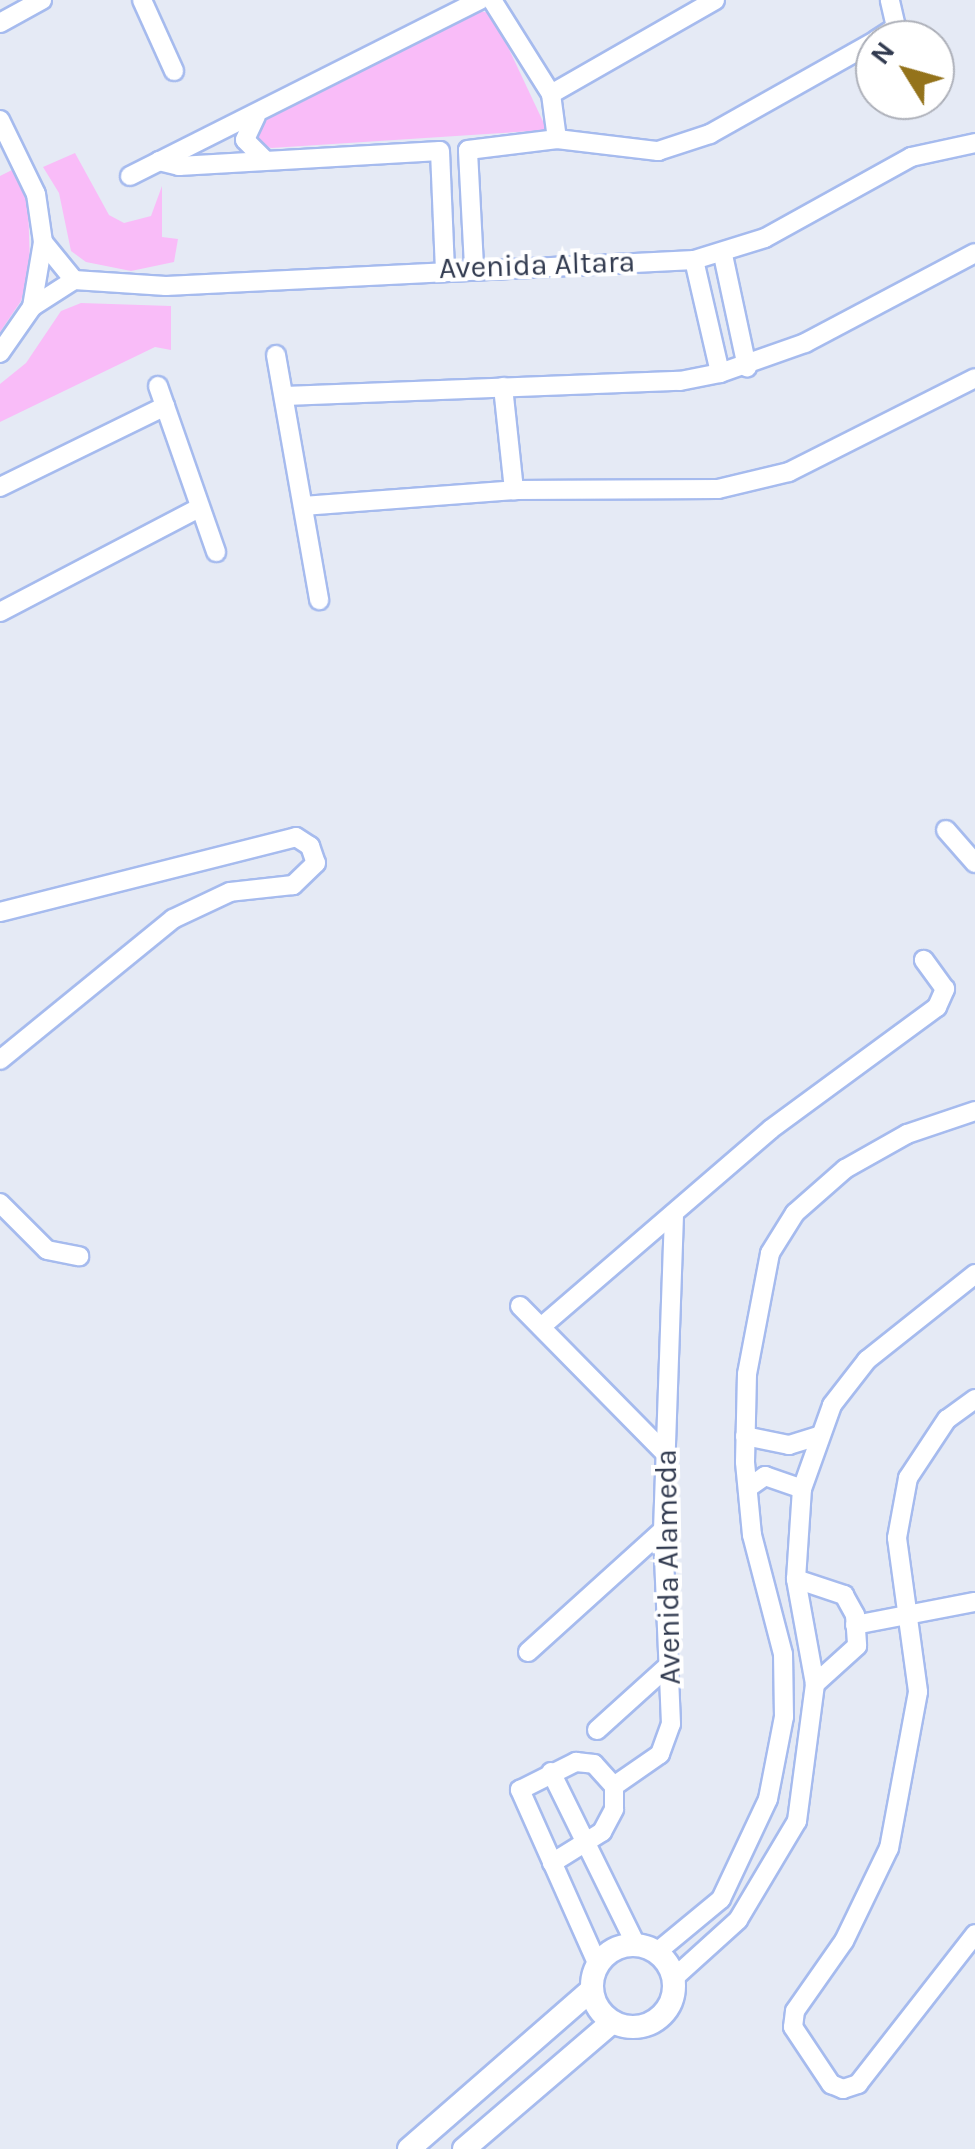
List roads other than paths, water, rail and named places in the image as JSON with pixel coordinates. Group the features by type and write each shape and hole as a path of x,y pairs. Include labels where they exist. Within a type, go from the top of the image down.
{"street":[{"path":"1,22 42,0"},
{"path":"142,0 174,71"},
{"path":"130,176 480,0"},
{"path":"492,0 551,94 556,139"},
{"path":"551,94 715,0"},
{"path":"474,266 468,150 556,139 658,151 710,134 855,52"},
{"path":"264,158 245,140 244,130 268,106"},
{"path":"0,120 36,194 43,242 32,307"},
{"name":"Avenida Altara","path":"74,280 166,286 474,266 694,260 723,255 911,157 975,143"},
{"path":"159,161 179,166 440,150 445,268"},
{"path":"442,220 471,216"},
{"path":"0,353 32,307 74,280 43,242"},
{"path":"286,396 680,381 720,373 747,367 975,253"},
{"path":"723,255 747,367"},
{"path":"694,260 720,373"},
{"path":"708,315 732,306"},
{"path":"276,355 319,600"},
{"path":"303,506 514,490 718,489 789,472 975,378"},
{"path":"158,386 216,552"},
{"path":"504,387 514,490"},
{"path":"0,487 164,406"},
{"path":"0,612 199,508"},
{"path":"946,830 975,863"},
{"path":"0,912 296,837 310,846 316,863 293,886 230,892 173,918 0,1060"},
{"path":"541,1327 771,1129 938,1007 945,989 924,960"},
{"path":"409,2149 592,1990 598,1964 614,1950 646,1949 720,1899 768,1800 784,1717 783,1654 752,1535 745,1436 758,1291 770,1252 795,1213 874,1149 975,1112"},
{"path":"0,1203 47,1250 79,1256"},
{"name":"Avenida Alameda","path":"614,1786 660,1754 671,1724 663,1530 674,1214"},
{"path":"592,1990 612,2022 638,2027 658,2019 671,2001 675,1977 738,1920 796,1821 816,1684 796,1579 802,1490 819,1436 832,1405 867,1360 975,1274"},
{"path":"520,1306 666,1456"},
{"path":"975,1399 947,1419 908,1478 897,1538 918,1692 888,1848 844,1941 795,2011 793,2027 831,2084 858,2084 975,1934"},
{"path":"745,1436 789,1446 819,1436"},
{"path":"748,1488 765,1476 802,1490"},
{"path":"528,1652 663,1530"},
{"path":"796,1579 844,1596 855,1625 857,1646 816,1684"},
{"path":"855,1625 975,1602"},
{"path":"597,1730 668,1665"},
{"path":"552,1863 602,1832 614,1808 614,1786 594,1764 576,1762 520,1790 552,1863 598,1964"},
{"path":"551,1772 586,1844 646,1949 675,1977"},
{"path":"464,2149 612,2022"}]}
